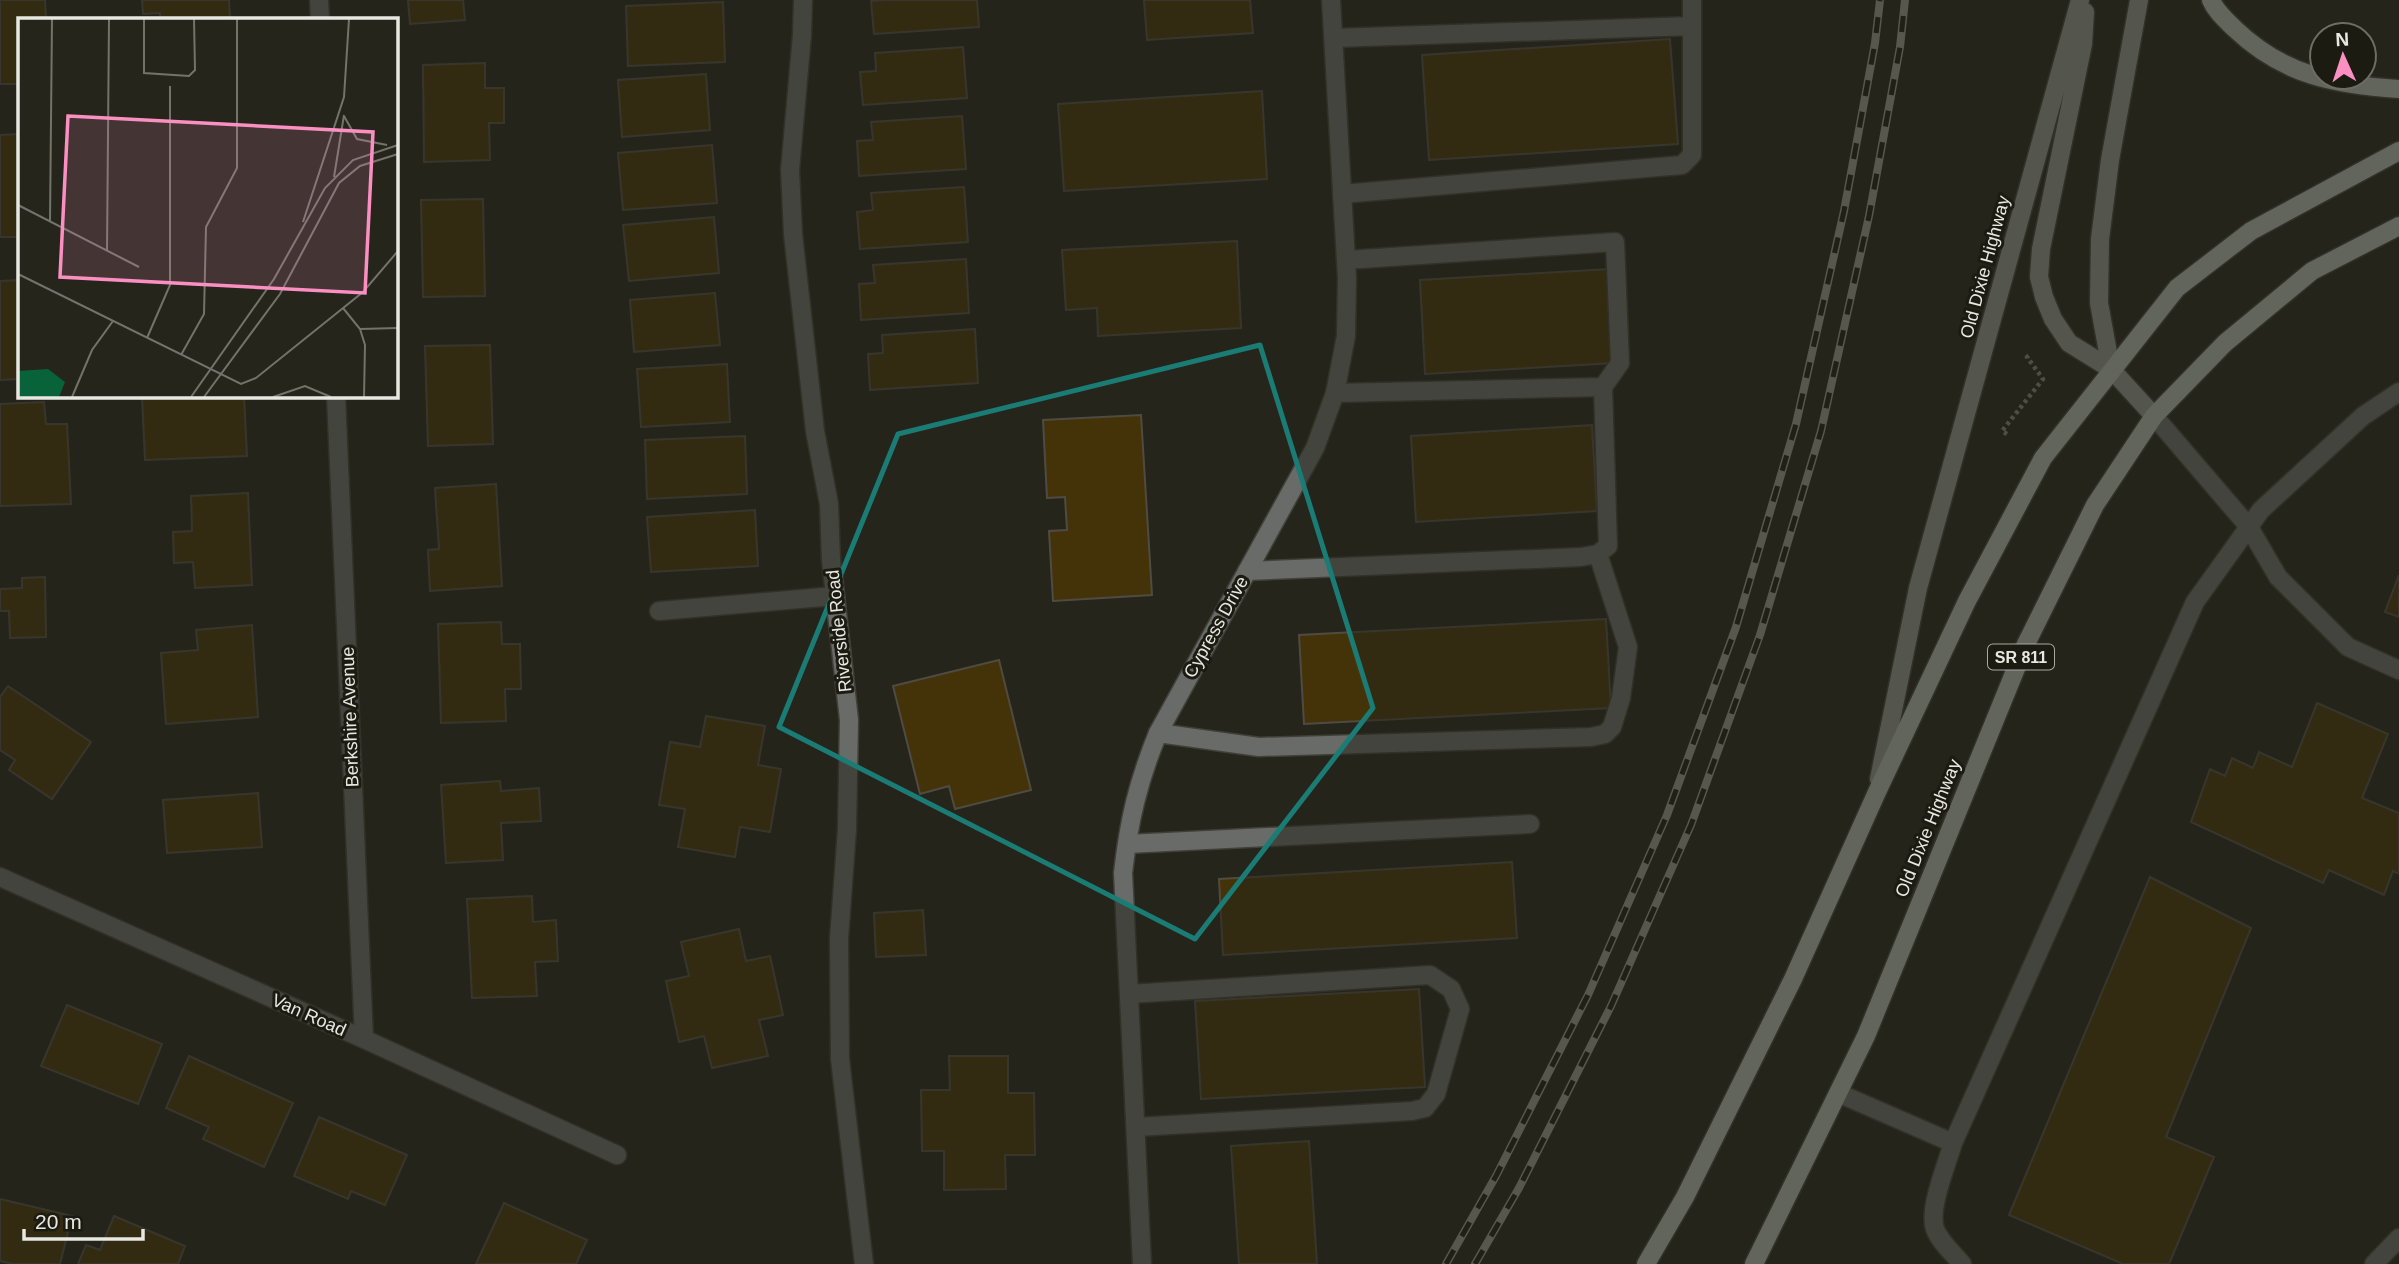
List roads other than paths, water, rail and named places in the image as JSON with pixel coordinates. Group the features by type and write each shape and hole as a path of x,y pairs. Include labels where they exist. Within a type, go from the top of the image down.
{"main road":[{"path":"2211,0 2215,9 2245,38 2279,61 2309,75 2338,83 2399,89"},
{"name":"Old Dixie Highway","path":"1646,1264 1685,1197 1793,979 1967,601 2043,458 2177,288 2251,231 2399,151"},
{"name":"Old Dixie Highway","path":"1754,1264 1866,1036 2026,643 2095,505 2154,416 2225,343 2312,271 2398,228"}],"street":[{"path":"319,0 320,18"},
{"name":"Riverside Road","path":"803,0 790,170 793,234 815,431 829,505 835,596 849,720 847,829 839,939 840,1059 867,1263"},
{"name":"Cypress Drive","path":"1142,1264 1124,873 1130,815 1158,733 1315,448 1335,393 1346,337 1346,260 1331,0"},
{"path":"1342,194 1682,165 1692,155 1692,0"},
{"name":"Old Dixie Highway","path":"1877,792 1918,588 2080,0"},
{"path":"2086,0 2083,44 2041,249 2039,277 2053,319 2069,343 2111,369 2154,416 2249,527 2278,578 2324,625 2348,647 2399,670"},
{"path":"2111,369 2099,303 2099,239 2138,0"},
{"path":"1334,38 1692,26"},
{"path":"1247,571 1567,558 1598,554 1608,546 1603,387 1620,363 1615,242 1346,260"},
{"path":"1335,393 1603,387"},
{"path":"1962,1264 1934,1227 1933,1212 1953,1143 2195,602 2261,510 2363,416 2399,392"},
{"name":"Berkshire Avenue","path":"336,397 364,1039"},
{"path":"1158,733 1259,747 1577,738 1605,734 1612,727 1621,698 1628,647 1598,554"},
{"path":"659,611 835,596"},
{"path":"1127,844 1530,824"},
{"name":"Van Road","path":"0,877 364,1039 617,1156"},
{"path":"1129,994 1430,975 1451,989 1460,1009 1436,1094 1424,1108 1412,1111 1136,1127"},
{"path":"1838,1093 1953,1143"},
{"path":"2374,1264 2399,1238"}],"railway":[{"path":"1446,1264 1496,1176 1588,995 1667,815 1736,627 1796,424 1844,211 1875,43 1880,0"},
{"path":"1475,1264 1519,1188 1611,1006 1691,825 1760,635 1821,431 1869,216 1900,47 1905,0"}]}
